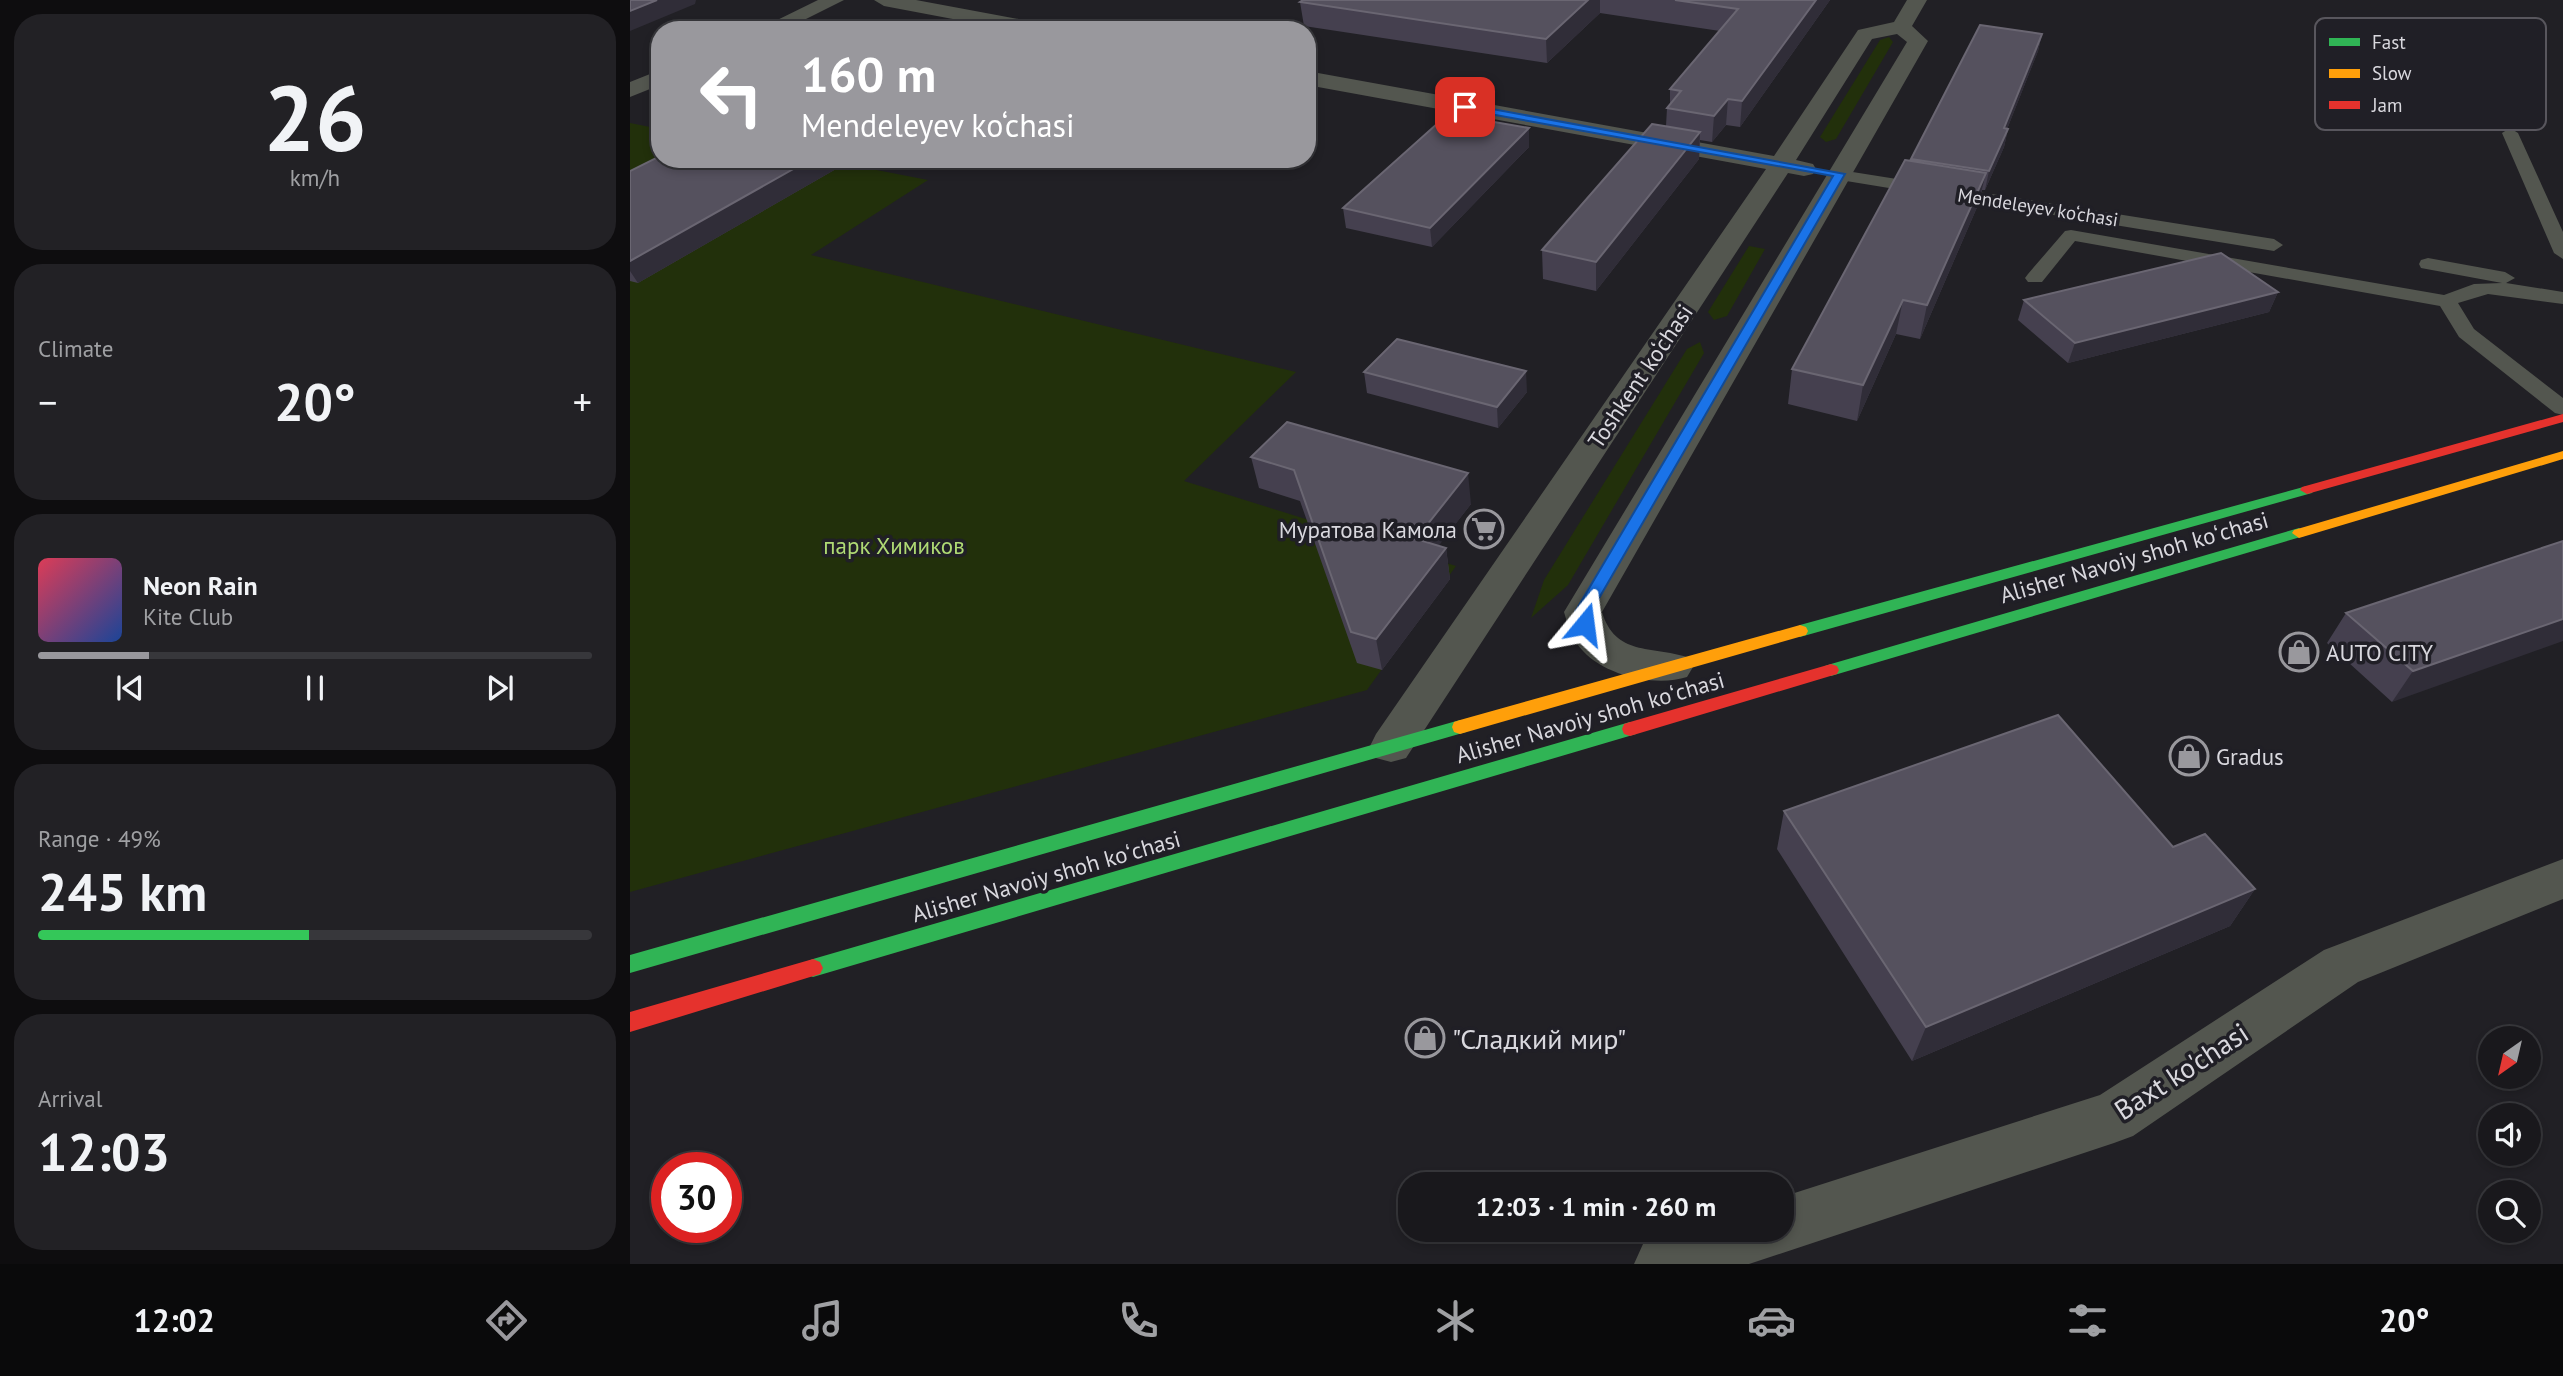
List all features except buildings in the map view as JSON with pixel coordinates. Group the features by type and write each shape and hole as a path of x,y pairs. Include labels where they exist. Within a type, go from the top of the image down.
{"main road":[{"name":"Alisher Navoiy shoh koʻchasi","path":"630,964 1391,746 2563,418"},
{"name":"Alisher Navoiy shoh koʻchasi","path":"630,1022 2563,456"}],"street":[{"path":"787,21 834,0"},
{"path":"884,0 997,21"},
{"path":"1673,667 1638,664 1610,653 1591,634 1583,612 1919,41 1900,27 1917,0"},
{"name":"Toshkent ko‘chasi","path":"1391,746 1781,165 1865,34 1900,27"},
{"name":"Mendeleyev ko‘chasi","path":"1316,80 1840,174"},
{"path":"630,90 651,81"},
{"name":"Baxt ko'chasi","path":"1794,1221 2114,1117 2341,966 2563,879"},
{"path":"1663,1264 1730,1242"}],"lane":[{"path":"2510,133 2563,253"},
{"name":"Mendeleyev ko‘chasi","path":"1840,174 2274,245"},
{"path":"2035,278 2071,235 2447,301 2460,291 2499,288 2563,298"},
{"path":"2428,264 2563,289"},
{"path":"2447,301 2466,333 2563,408"}],"green space":[{"path":"1889,37 1893,42 1836,139 1826,142 1820,137 1880,40"},
{"name":"парк Химиков","path":"630,123 651,127 651,168 866,168 928,180 811,255 1296,372 1184,481 1456,566 1367,690 630,892"},
{"path":"1749,246 1765,249 1727,316 1714,320 1708,312"},
{"path":"1700,342 1704,353 1568,585 1531,618 1544,580 1687,349"}],"traffic: fast":[{"path":"1800,631 2307,490"},
{"path":"1831,670 2299,533"},
{"path":"630,964 1460,727"},
{"path":"813,968 1630,729"}],"traffic: slow":[{"path":"2299,533 2563,455"},
{"path":"1460,727 1800,631"}],"traffic: jam":[{"path":"2307,490 2563,418"},
{"path":"1630,729 1831,670"},
{"path":"630,1022 813,968"}],"place":[{"name":"Муратова Камола","path":"1484,529"},
{"name":"AUTO CITY","path":"2299,652"},
{"name":"Gradus","path":"2189,756"},
{"name":"\"Сладкий мир\"","path":"1425,1038"}],"route":[{"path":"1465,107 1840,174 1583,612 1585,624"}]}
